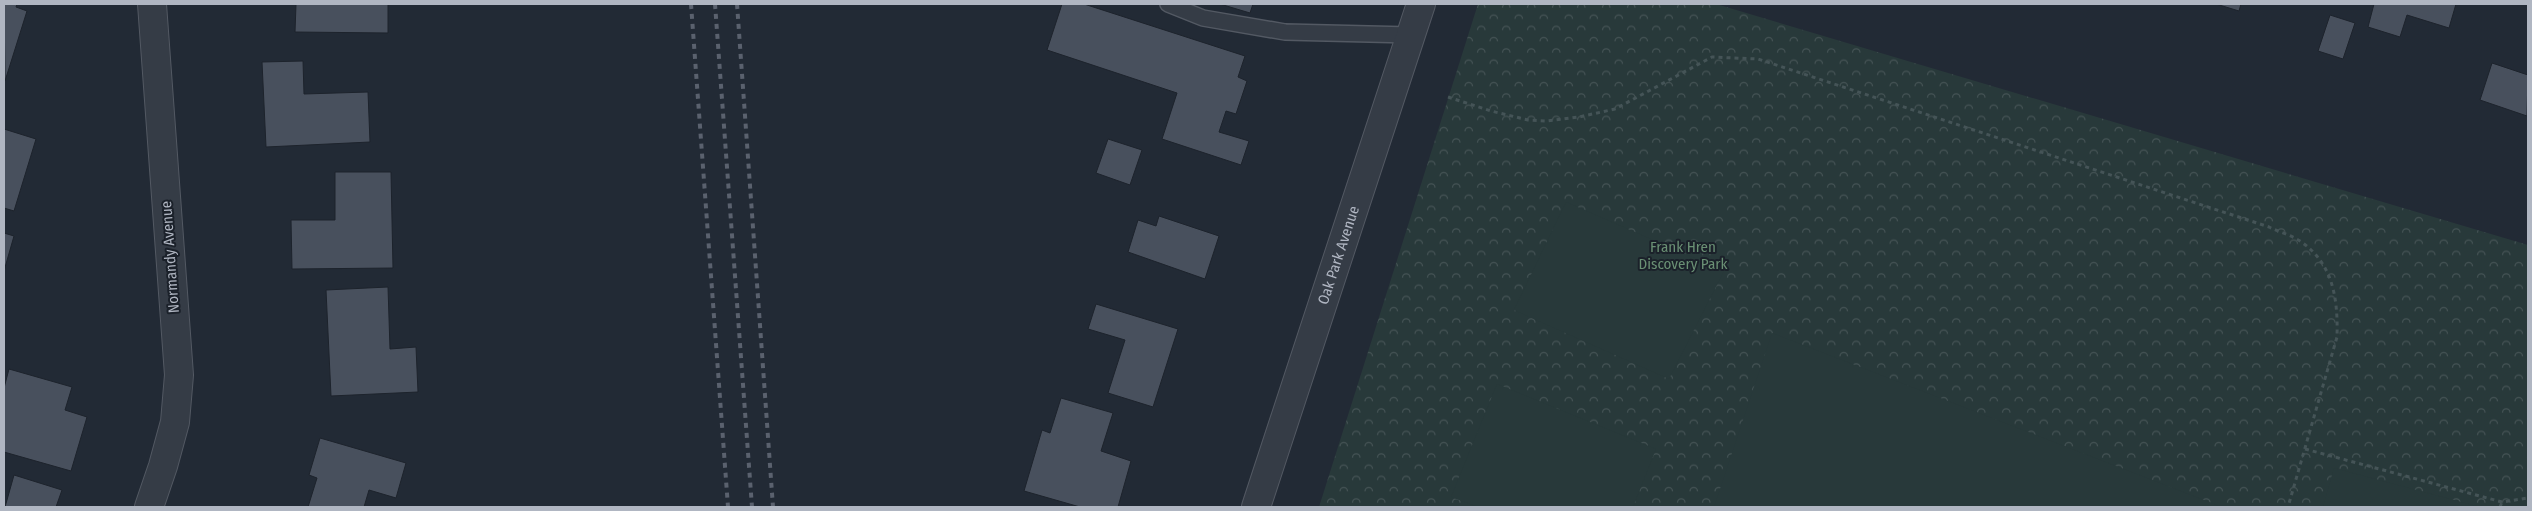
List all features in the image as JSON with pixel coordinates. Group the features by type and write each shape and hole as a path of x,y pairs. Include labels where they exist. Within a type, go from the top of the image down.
{"street":[{"name":"Normandy Avenue","path":"149,507 175,422 179,375 152,4"},
{"name":"Oak Park Avenue","path":"1256,507 1421,4"}],"lane":[{"path":"1168,4 1203,18 1285,32 1411,35"}],"path":[{"path":"1448,97 1528,120 1547,121 1615,109 1712,57 1758,59 2269,227 2300,241 2320,259 2333,282 2338,310 2337,337 2330,367 2288,507"},
{"path":"2306,449 2502,502 2528,498"},
{"path":"2500,507 2502,502"}],"green space":[{"name":"Frank Hren Discovery Park","path":"1478,4 1716,4 2528,245 2528,507 1319,507"},
{"path":"1566,202 1724,271 1669,379 1514,310"},
{"path":"1772,333 2222,507 1714,507"},
{"path":"1497,384 1656,449 1633,507 1478,507 1451,497"},
{"path":"2334,468 2480,507 2323,507"}],"building":[{"path":"4,4 17,4 16,7 27,11 5,81"},
{"path":"296,4 388,4 388,33 295,32"},
{"path":"1062,4 1084,4 1245,56 1238,77 1247,81 1236,114 1226,111 1219,132 1249,141 1241,165 1162,139 1177,93 1047,50"},
{"path":"1220,4 1253,4 1250,13"},
{"path":"2216,4 2241,4 2239,11"},
{"path":"2374,4 2456,4 2449,28 2407,15 2400,37 2368,27"},
{"path":"2330,15 2355,23 2343,59 2318,51"},
{"path":"303,61 304,94 368,92 370,142 266,147 262,62"},
{"path":"2492,63 2528,75 2527,116 2480,100"},
{"path":"4,129 36,139 14,211 4,208"},
{"path":"1108,139 1142,150 1130,185 1096,173"},
{"path":"335,172 391,172 393,268 292,269 291,220 335,220"},
{"path":"1159,216 1219,236 1205,279 1128,252 1138,220 1156,226"},
{"path":"4,233 14,236 4,271"},
{"path":"388,287 390,349 416,347 418,392 331,396 326,290"},
{"path":"1096,304 1178,329 1153,407 1108,393 1125,340 1088,329"},
{"path":"9,369 72,387 65,410 87,417 71,471 4,452 4,388"},
{"path":"1061,398 1113,413 1101,451 1131,461 1118,507 1080,507 1024,491 1042,430 1050,433"},
{"path":"320,438 406,463 396,498 369,490 364,507 308,507 317,478 309,475"},
{"path":"14,475 62,490 56,507 5,507"}],"railway":[{"path":"691,4 728,507"},
{"path":"715,4 752,507"},
{"path":"737,4 773,507"}]}
